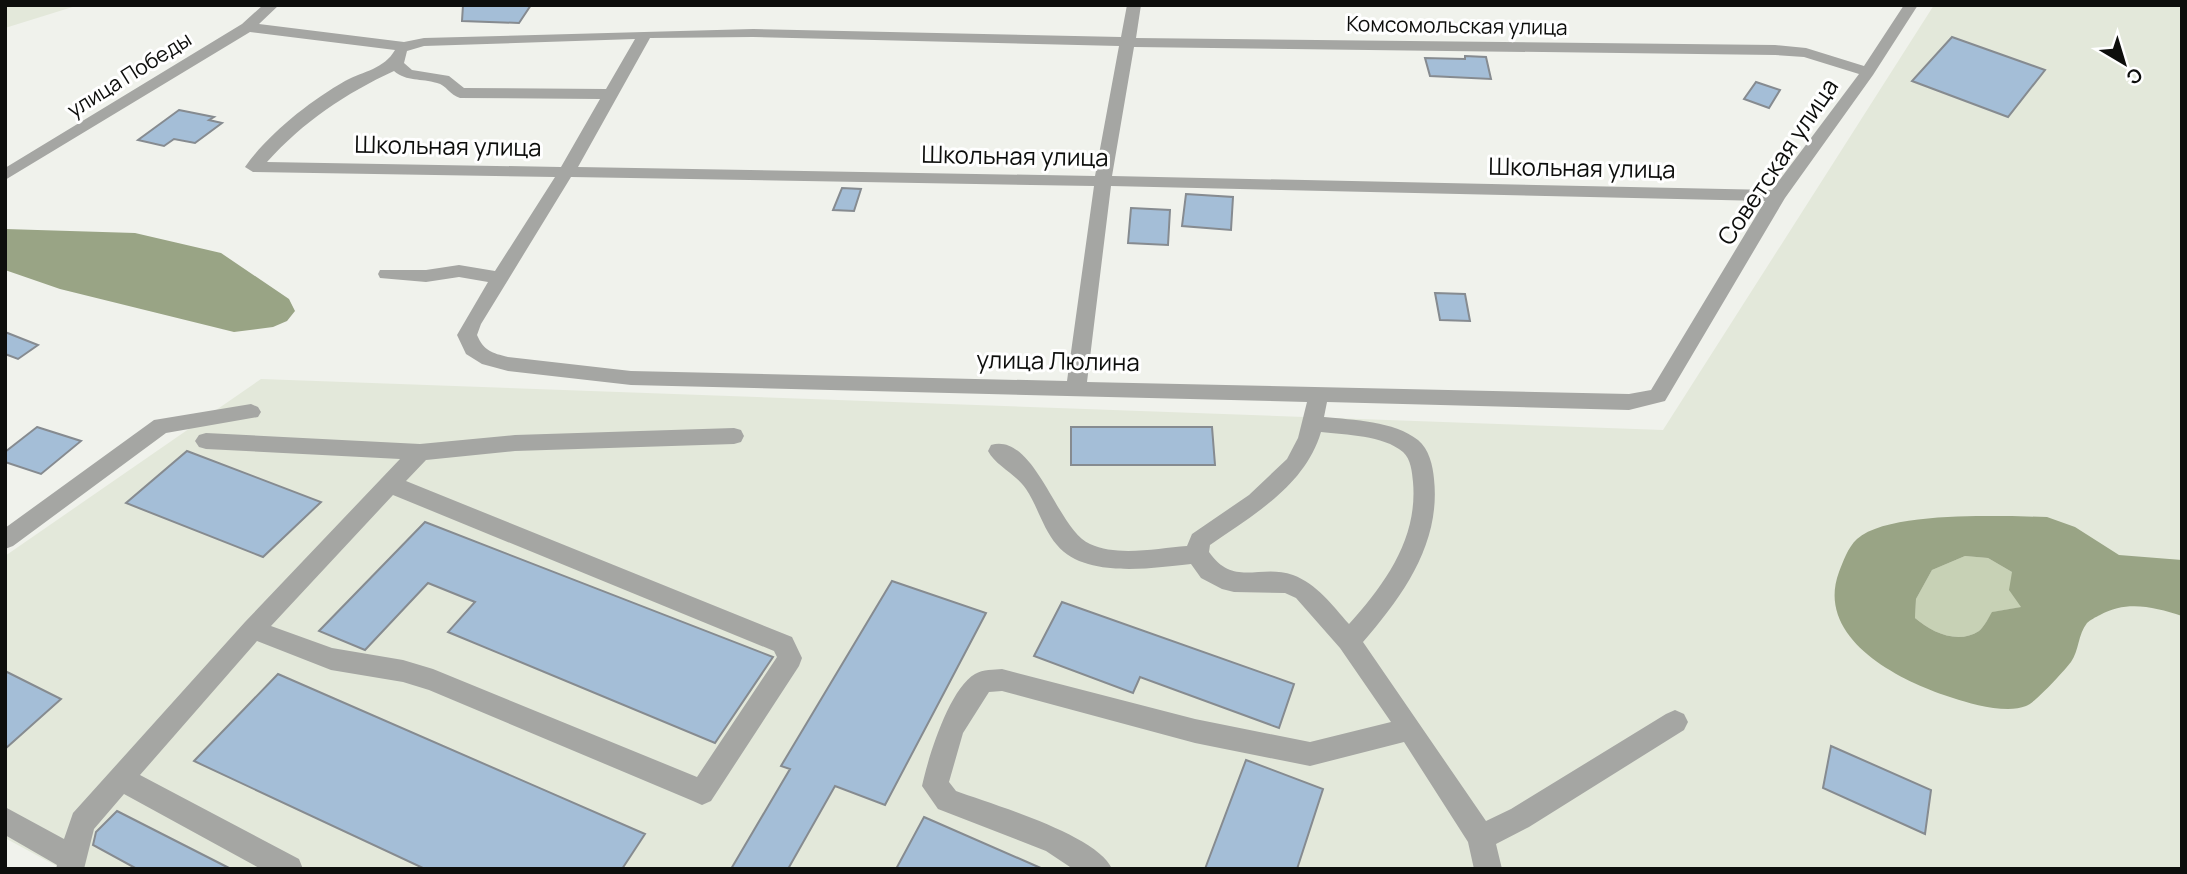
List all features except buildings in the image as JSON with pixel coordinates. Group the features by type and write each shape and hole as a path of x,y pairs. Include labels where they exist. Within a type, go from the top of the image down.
{"street":[{"name":"улица Победы","path":"5,175 247,27 272,5"},
{"path":"1076,387 1103,181 1133,5"},
{"name":"Советская улица","path":"1665,384 1777,196 1868,72 1911,5"},
{"name":"Комсомольская улица","path":"247,27 404,47 424,42 753,33 1126,42 1775,50 1805,53 1868,72"},
{"path":"387,274 426,276 459,271 499,278 567,172 645,34"},
{"path":"404,47 396,64 407,74 444,79 460,93 611,94"},
{"name":"Школьная улица","path":"396,64 339,93 285,132 253,167 1103,181 1777,196"},
{"name":"улица Люлина","path":"499,278 467,335 473,349 482,357 508,364 619,377 1629,402 1658,396 1665,384"},
{"path":"1319,394 1304,451 1289,471 1200,540 1197,554 1209,571 1222,579 1297,586 1349,641 1481,837 1488,869"},
{"path":"5,540 161,426 251,412"},
{"path":"1311,423 1398,439 1412,446 1419,458 1425,484 1423,520 1413,552 1397,583 1379,609 1349,641"},
{"path":"206,441 420,452 515,443 734,436"},
{"path":"999,451 1025,468 1046,502 1058,531 1092,556 1126,560 1197,554"},
{"path":"5,820 71,864 82,822 253,629 420,452"},
{"path":"253,629 331,659 403,671 433,680 702,792 790,658 783,644 390,484"},
{"path":"1098,869 1055,841 947,800 935,786 940,760 960,709 982,682 1002,680 1195,731 1310,754 1368,737 1410,729"},
{"path":"1481,837 1520,818 1675,723"},
{"path":"121,779 289,869"}],"shaded area":[{"path":"5,5 79,5 5,28"},
{"path":"1934,5 2182,5 2182,869 62,869 5,838 5,556 261,379 1663,430"},
{"path":"5,229 135,233 221,253 289,299 295,311 287,321 273,327 234,332 60,289 5,270"},
{"path":"1996,516 2047,517 2075,527 2119,555 2182,560 2182,616 2130,606 2110,610 2095,618 2084,627 2074,658 2056,679 2030,704 2009,709 1969,703 1932,691 1887,669 1850,637 1839,618 1835,596 1842,564 1857,539 1870,531 1908,521","holes":["1965,556 1988,558 2012,572 2009,590 2021,607 1992,612 1979,631 1962,637 1937,632 1915,618 1916,599 1932,570"]},
{"path":"1965,556 1988,558 2012,572 2022,607 1993,612 1979,631 1954,637 1937,632 1915,618 1916,599 1932,570"}]}
